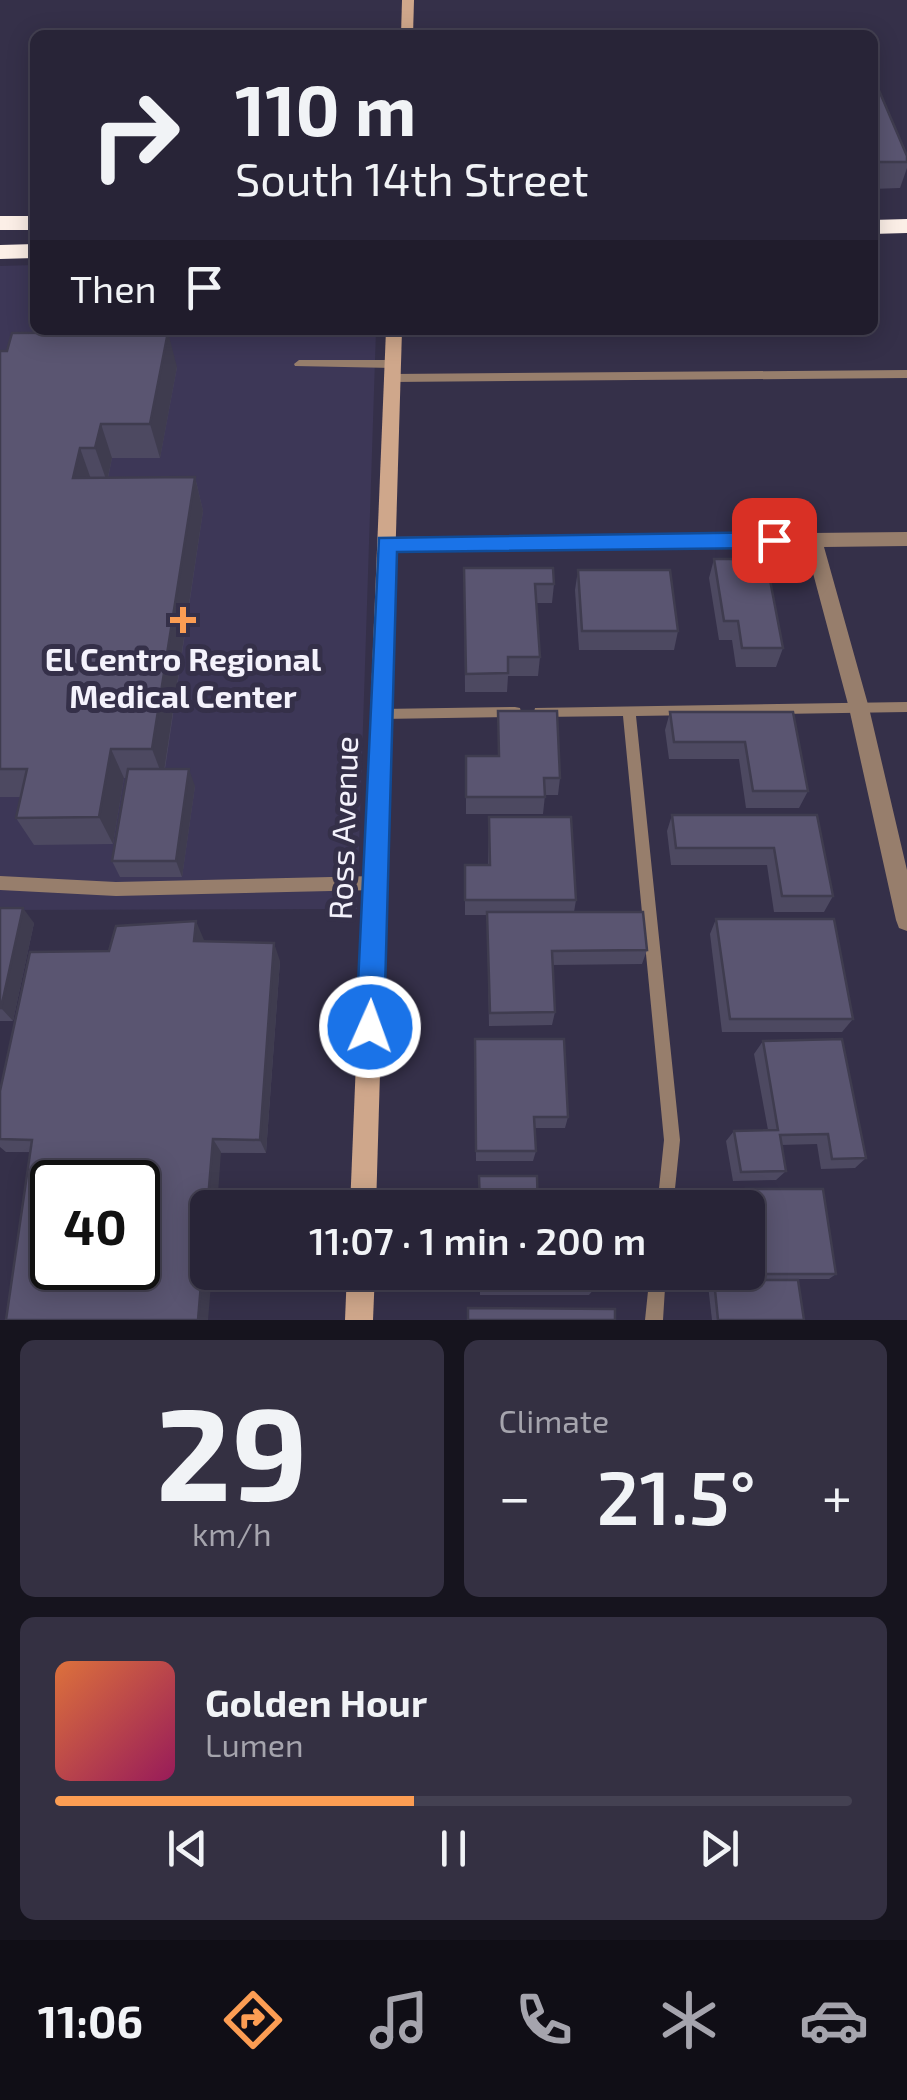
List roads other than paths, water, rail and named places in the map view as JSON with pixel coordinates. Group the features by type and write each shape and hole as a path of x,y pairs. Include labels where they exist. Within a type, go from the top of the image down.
{"highway":[{"path":"0,223 30,222"},
{"path":"878,226 907,226"},
{"path":"0,252 30,252"}],"street":[{"path":"406,30 408,0"},
{"name":"Ross Avenue","path":"364,1190 394,335"},
{"path":"386,544 907,539"},
{"path":"812,540 859,708 907,920"},
{"path":"359,1320 360,1290"}],"lane":[{"path":"299,364 393,371 907,374"},
{"path":"380,714 907,707"},
{"path":"629,711 672,1140 667,1190"},
{"path":"0,883 116,889 375,883"},
{"path":"654,1320 656,1290"}],"place":[{"name":"El Centro Regional Medical Center","path":"183,620"}]}
